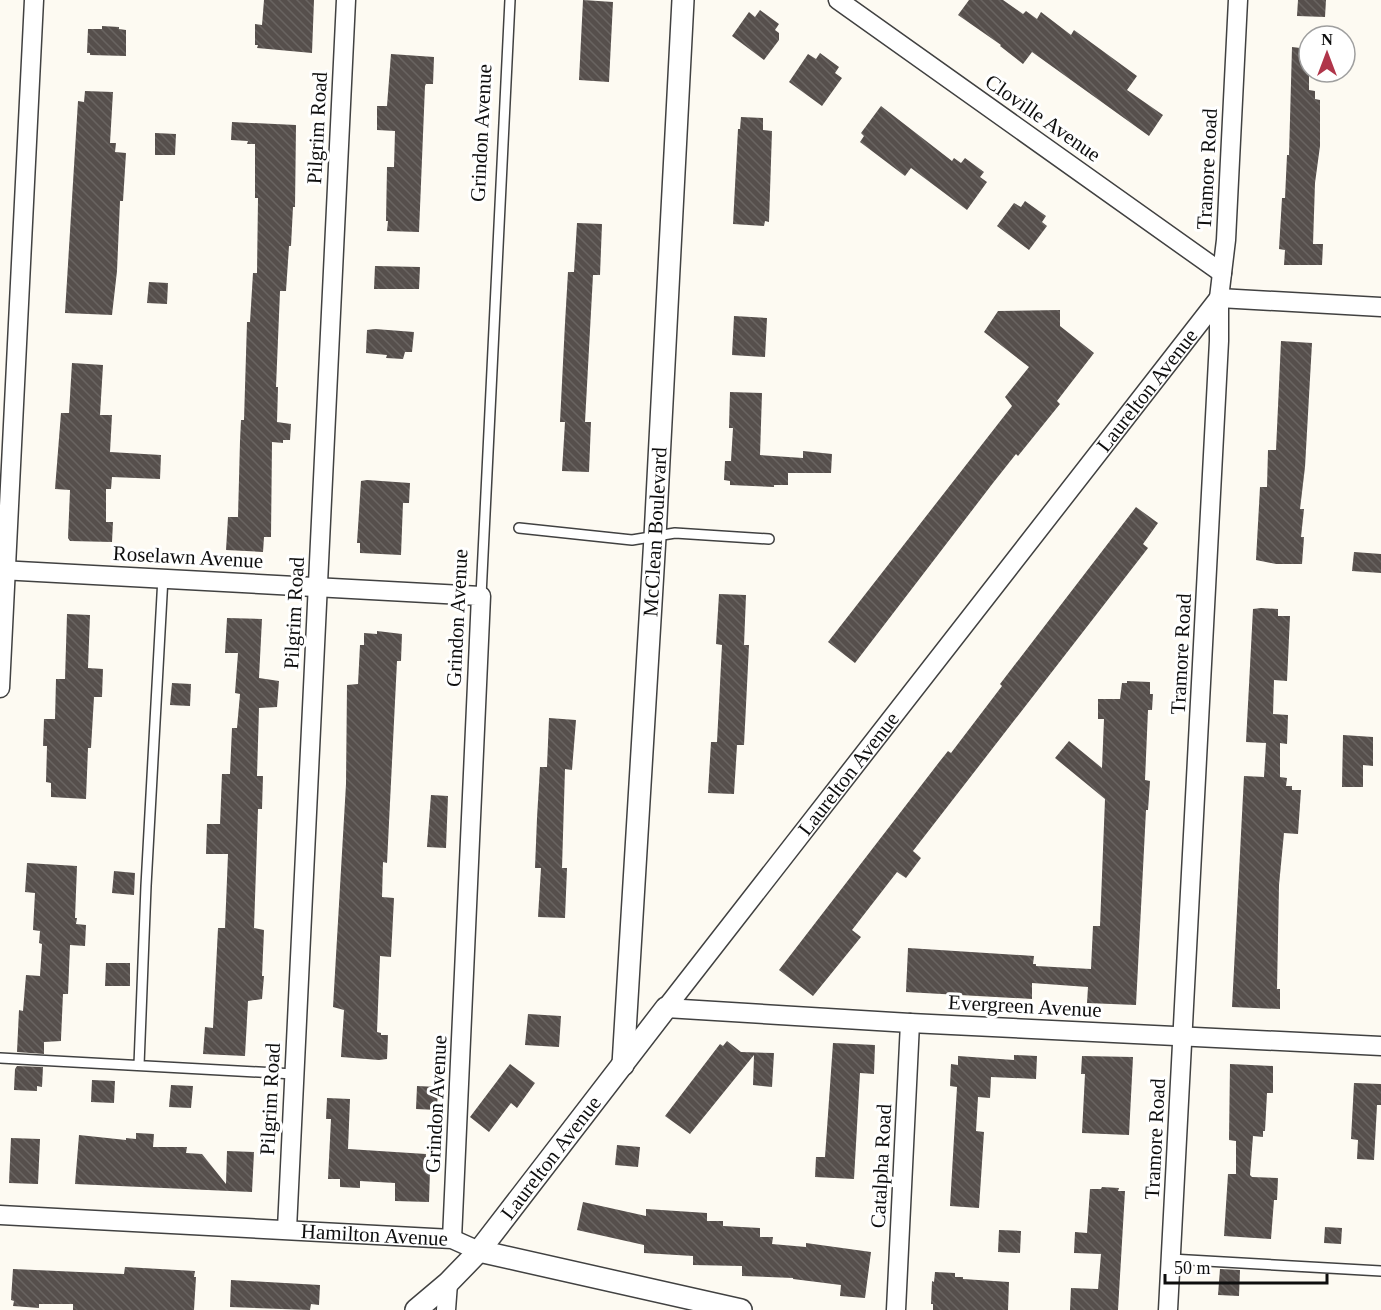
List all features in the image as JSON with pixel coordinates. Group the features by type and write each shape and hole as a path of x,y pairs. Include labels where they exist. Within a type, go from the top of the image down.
{"street":[{"path":"0,688 3,570 34,0"},
{"name":"Pilgrim Road","path":"287,1229 346,0"},
{"name":"McClean Boulevard","path":"623,1065 655,537 682,0"},
{"name":"Cloville Avenue","path":"838,0 1222,273"},
{"name":"Tramore Road","path":"1168,1310 1184,1036 1219,341 1219,298 1226,240 1238,0"},
{"path":"1219,298 1381,307"},
{"name":"Laurelton Avenue","path":"416,1310 448,1283 479,1251 1219,298"},
{"name":"Roselawn Avenue","path":"3,570 481,596"},
{"name":"Grindon Avenue","path":"452,1239 481,596"},
{"name":"Evergreen Avenue","path":"666,1008 910,1023 1381,1046"},
{"name":"Catalpha Road","path":"896,1310 910,1023"},
{"name":"Hamilton Avenue","path":"0,1215 452,1239 479,1251 741,1310"},
{"path":"446,1310 448,1283"}],"lane":[{"name":"Grindon Avenue","path":"481,596 510,0"},
{"path":"519,528 632,540 675,533 769,539"},
{"path":"139,1065 147,864 163,578"},
{"path":"0,1058 294,1074"},
{"path":"1171,1259 1381,1271"}],"building":[{"path":"264,0 314,0 312,53 257,48 255,24 262,25"},
{"path":"583,0 613,2 609,82 579,80"},
{"path":"969,0 1003,0 1023,14 1026,11 1037,19 1041,12 1071,35 1074,30 1137,76 1127,90 1163,115 1149,136 1032,52 1023,64 1001,45 958,15"},
{"path":"1298,0 1326,0 1325,17 1297,16"},
{"path":"760,10 779,24 775,30 779,33 779,40 764,60 732,36 749,12 755,17"},
{"path":"102,26 119,27 119,29 126,30 126,56 87,53 88,29 102,29"},
{"path":"1292,47 1297,48 1297,84 1309,84 1309,90 1315,91 1315,99 1320,100 1320,146 1315,183 1313,244 1323,244 1322,265 1284,265 1285,250 1279,249 1282,198 1285,198 1287,155 1289,155"},
{"path":"820,53 839,67 835,73 842,78 822,106 789,82 808,54 816,59"},
{"path":"391,54 434,57 433,84 425,86 419,232 387,231 387,167 394,167 395,131 377,130 377,106 387,106"},
{"path":"85,91 113,92 110,143 116,143 115,152 126,153 123,201 120,201 117,271 112,315 65,313 78,101 84,102"},
{"path":"881,106 952,161 954,158 961,163 965,158 984,172 980,177 987,182 967,210 911,168 905,176 860,142 864,136 861,133"},
{"path":"741,117 763,118 763,130 772,131 769,222 765,221 764,226 733,224 738,129 740,129"},
{"path":"232,122 296,125 295,207 293,207 286,291 280,291 276,387 278,387 277,422 291,424 290,440 283,440 283,443 272,442 271,537 264,537 263,552 226,550 228,517 238,517 247,322 250,322 253,273 257,273 258,198 255,198 255,144 247,144 248,141 231,140"},
{"path":"155,133 176,134 175,155 155,155"},
{"path":"1025,201 1046,216 1042,222 1047,226 1029,250 997,226 1014,203 1021,207"},
{"path":"577,223 602,224 600,275 593,275 585,422 591,422 589,472 562,471 565,422 560,422 568,272 574,272"},
{"path":"375,266 420,267 419,289 374,289"},
{"path":"149,282 168,283 167,304 147,303"},
{"path":"1060,310 1060,326 1094,353 1057,401 1060,404 993,483 855,663 828,642 1012,406 1005,397 1029,367 984,332 998,311"},
{"path":"734,316 767,318 765,357 732,355"},
{"path":"367,330 414,332 412,352 405,352 403,359 366,353"},
{"path":"1281,341 1312,343 1305,467 1300,509 1304,509 1301,537 1304,537 1302,564 1276,564 1256,560 1260,487 1267,487 1268,450 1276,450"},
{"path":"72,363 103,365 100,415 112,415 110,452 161,455 160,479 112,477 111,489 106,489 106,522 113,522 112,542 70,541 68,538 70,490 55,489 61,413 69,413"},
{"path":"730,392 762,393 760,455 803,458 803,451 832,454 831,473 788,473 788,485 774,485 774,487 730,485 730,481 724,480 725,461 731,461 733,428 729,428"},
{"path":"361,481 410,483 409,503 403,503 401,555 360,553 360,543 357,543"},
{"path":"1136,507 1158,523 1143,544 1148,548 913,851 921,858 906,878 897,872 852,930 861,937 813,996 779,970 940,761 948,751 951,753 1002,686 1000,684"},
{"path":"1354,552 1381,554 1381,573 1352,571"},
{"path":"719,594 746,595 744,645 749,645 744,745 737,745 734,794 708,793 711,742 717,742 722,645 716,644"},
{"path":"1253,609 1278,609 1278,616 1290,616 1287,681 1274,680 1273,714 1288,715 1287,744 1280,743 1280,777 1287,778 1286,786 1292,786 1292,790 1301,790 1298,834 1284,833 1279,885 1277,989 1280,989 1280,1009 1232,1007 1244,776 1264,777 1266,743 1246,742"},
{"path":"67,614 90,615 88,668 103,669 102,697 94,697 91,748 88,748 86,799 51,797 51,783 46,782 47,746 43,746 44,719 55,719 56,679 65,679"},
{"path":"227,618 262,619 259,678 279,681 277,707 259,708 257,776 263,776 262,809 258,809 254,928 264,930 262,976 264,976 262,999 248,1001 245,1056 203,1054 205,1027 213,1028 218,928 225,928 228,854 206,854 207,824 220,824 222,774 230,774 232,728 237,728 240,694 235,693 238,653 225,653"},
{"path":"377,631 402,634 401,661 397,661 387,863 383,862 382,897 394,898 391,957 380,956 377,1032 381,1035 388,1035 387,1059 379,1060 341,1057 344,1010 333,1007 346,784 347,685 358,684 360,645 364,645 364,633 377,634"},
{"path":"1127,681 1150,682 1150,694 1153,694 1152,710 1148,710 1145,780 1150,781 1148,810 1146,810 1136,1005 1087,1003 1088,987 1032,983 1032,999 906,992 908,948 1034,956 1033,964 1036,966 1091,969 1093,926 1100,926 1105,799 1055,758 1069,741 1102,768 1104,719 1098,719 1098,699 1120,699 1122,683 1127,683"},
{"path":"172,683 191,684 190,706 170,705"},
{"path":"549,718 576,720 572,770 565,769 562,868 567,868 565,918 538,917 541,868 535,868 537,818 540,767 547,767"},
{"path":"1343,735 1373,737 1373,766 1363,765 1363,787 1342,787"},
{"path":"431,795 448,796 446,848 427,847"},
{"path":"27,863 77,866 75,918 77,918 76,924 86,925 85,946 70,945 68,994 63,994 61,1041 44,1042 44,1054 17,1052 19,1010 23,1011 26,975 40,976 42,944 39,943 40,931 33,930 35,893 25,892"},
{"path":"114,871 135,873 134,895 112,893"},
{"path":"106,963 130,963 130,986 105,986"},
{"path":"528,1014 561,1016 559,1047 525,1045"},
{"path":"727,1041 741,1052 774,1053 772,1087 753,1085 754,1055 690,1134 665,1116 720,1044 723,1046"},
{"path":"833,1043 875,1045 874,1074 860,1073 854,1179 815,1177 816,1157 825,1157"},
{"path":"1014,1055 1037,1056 1036,1079 991,1077 990,1098 978,1097 976,1131 984,1132 979,1208 950,1206 957,1087 950,1086 951,1064 958,1065 958,1056 1014,1060"},
{"path":"1082,1056 1133,1057 1129,1135 1082,1133 1085,1074 1081,1074"},
{"path":"510,1064 535,1083 517,1108 511,1103 489,1132 470,1117"},
{"path":"1230,1064 1273,1066 1273,1093 1267,1093 1265,1131 1263,1131 1263,1137 1253,1136 1250,1175 1278,1178 1271,1239 1224,1236 1228,1174 1236,1174 1236,1141 1229,1140"},
{"path":"17,1066 43,1067 42,1087 37,1086 37,1091 14,1090"},
{"path":"92,1080 115,1081 114,1103 91,1102"},
{"path":"1354,1083 1381,1084 1381,1105 1377,1105 1374,1160 1357,1159 1358,1140 1351,1139"},
{"path":"171,1085 193,1086 191,1108 169,1107"},
{"path":"417,1086 438,1087 437,1110 416,1109"},
{"path":"327,1098 350,1099 348,1149 426,1154 425,1171 430,1171 429,1202 395,1201 395,1183 360,1181 360,1188 340,1187 340,1179 328,1179 331,1119 326,1119"},
{"path":"136,1133 154,1134 153,1147 187,1147 186,1153 202,1154 226,1184 227,1151 254,1152 252,1192 75,1184 79,1135 126,1140 126,1138 136,1139"},
{"path":"11,1138 40,1139 38,1184 9,1183"},
{"path":"617,1145 640,1147 638,1167 615,1165"},
{"path":"1102,1187 1119,1188 1118,1191 1125,1191 1118,1310 1070,1310 1071,1288 1098,1289 1101,1254 1074,1253 1075,1232 1087,1233 1090,1189 1101,1189"},
{"path":"583,1202 646,1216 646,1209 707,1213 707,1221 723,1221 723,1226 760,1228 760,1237 773,1237 772,1244 806,1247 806,1243 871,1252 865,1298 840,1296 841,1285 793,1278 742,1276 742,1266 693,1265 693,1256 644,1253 644,1245 577,1230"},
{"path":"1325,1227 1342,1228 1341,1244 1324,1243"},
{"path":"999,1230 1021,1231 1020,1253 998,1252"},
{"path":"125,1267 195,1271 194,1310 73,1310 73,1304 39,1304 39,1308 13,1306 14,1301 11,1300 13,1269 124,1274"},
{"path":"1220,1269 1240,1270 1239,1296 1218,1295"},
{"path":"935,1272 955,1273 955,1277 963,1277 963,1279 1009,1282 1008,1310 933,1310 932,1281 934,1282"},
{"path":"231,1280 320,1285 319,1305 311,1304 310,1310 230,1307"}]}
